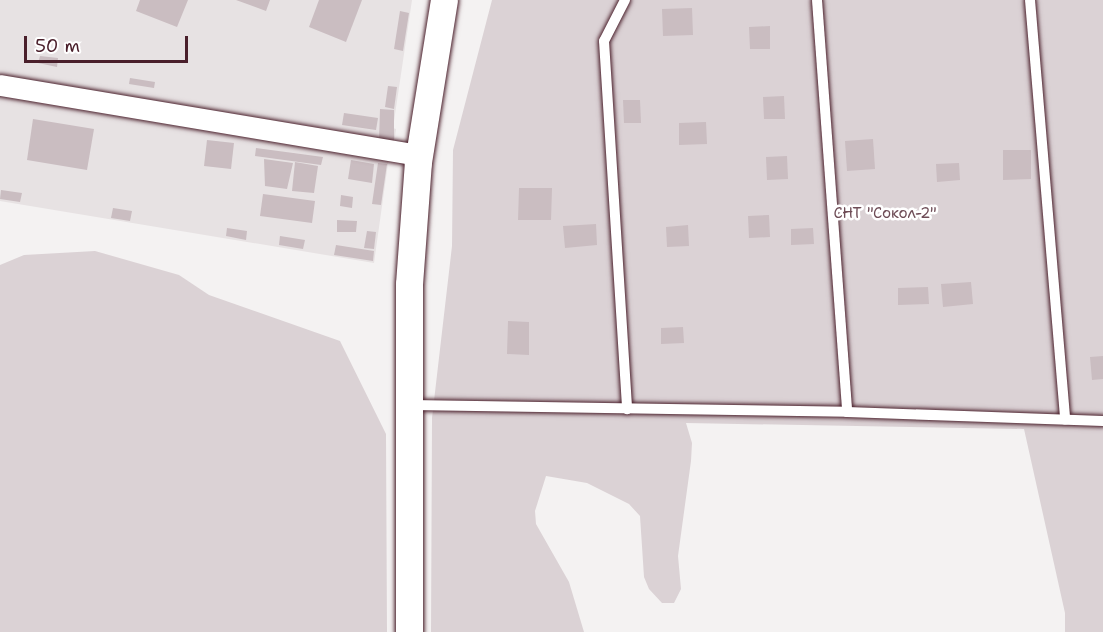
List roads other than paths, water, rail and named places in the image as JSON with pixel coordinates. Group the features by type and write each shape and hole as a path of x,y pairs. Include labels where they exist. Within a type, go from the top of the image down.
{"street":[{"path":"409,632 409,284 419,154 444,0"},
{"path":"0,85 419,154"}],"lane":[{"path":"625,0 604,41 627,409"},
{"path":"817,0 847,412"},
{"path":"1030,0 1065,420"},
{"path":"408,405 847,412 1103,421"}],"park label":[{"name":"СНТ \"Сокол-2\"","path":"885,214"}]}
